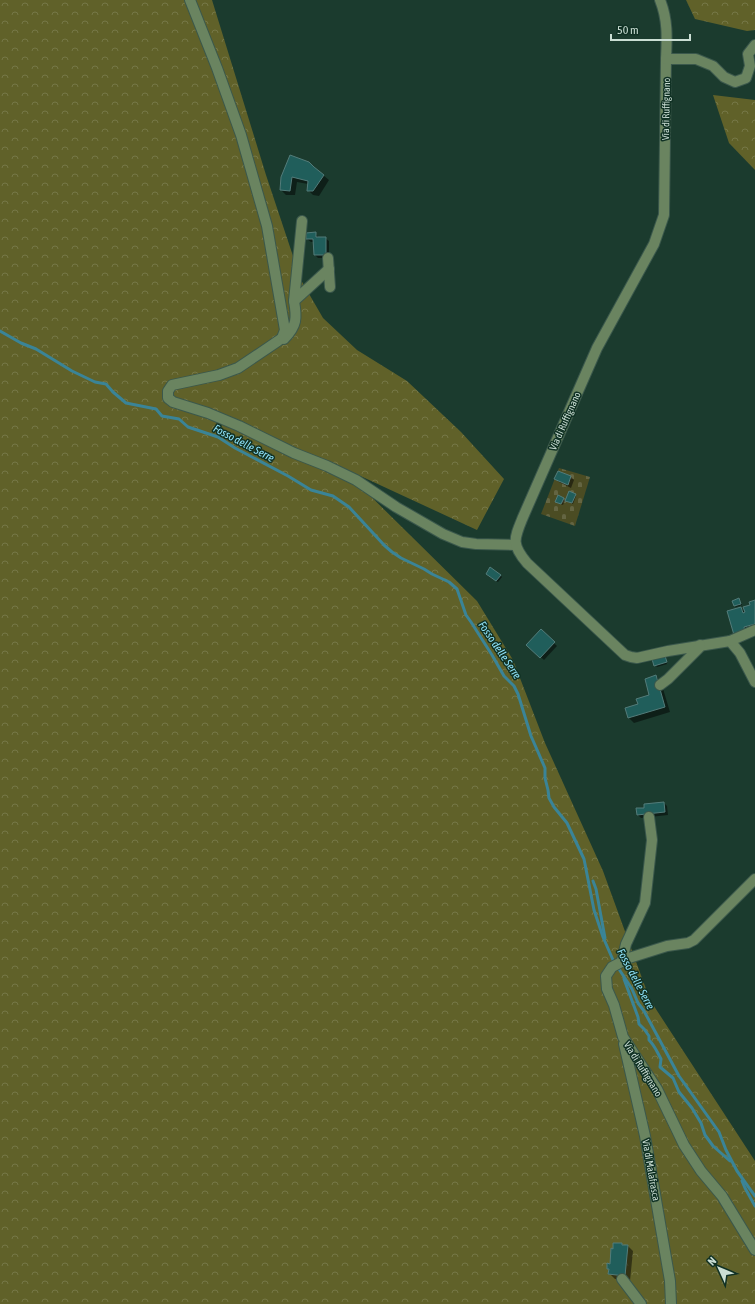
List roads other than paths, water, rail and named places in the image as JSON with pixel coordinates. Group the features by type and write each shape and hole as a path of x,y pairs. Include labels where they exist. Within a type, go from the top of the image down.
{"street":[{"path":"190,0 217,68 241,135 267,226 285,330 282,338 238,368 219,375 172,385 168,392 168,398 173,402 208,413 238,426 294,453 327,466 356,480 396,508 443,534 462,542 476,544 515,545 527,563 625,655 637,658 700,645 730,641 755,630"},
{"name":"Via di Ruffignano","path":"515,545 515,538 523,517 597,348 654,244 664,215 667,29 660,0"},
{"path":"666,59 696,59 713,66 724,77 735,82 746,78 750,66 748,54 755,45"},
{"path":"278,341 284,339 291,333 296,322 294,301 302,221"},
{"path":"328,258 330,287"},
{"path":"294,301 329,269"},
{"path":"730,641 740,653 755,681"},
{"path":"660,685 677,671 699,648 700,645"},
{"path":"622,961 626,944 645,902 652,840 649,817"},
{"name":"Via di Ruffignano","path":"755,879 694,940 688,943 651,950 622,961 612,967 606,976 607,989 614,1005 623,1037 656,1089 684,1145 722,1196 755,1250"},
{"name":"Via di Malafrasca","path":"623,1037 645,1136 670,1281 671,1304"},
{"path":"622,1279 641,1304"}],"waterway":[{"name":"Fosso delle Serre","path":"0,331 21,343 36,349 72,371 95,382 106,384 126,403 156,409 162,416 179,419 188,427 218,437 311,490 333,496 349,507 392,552 449,582 457,589 466,615 504,676 514,686 518,694 531,736 545,768 545,778 549,798 554,807 567,823 584,859 594,910 613,960 632,989 638,1003 644,1011 679,1076 719,1132 737,1171 755,1196"},
{"path":"593,881 596,889 605,938"},
{"path":"624,979 638,1017 639,1024 649,1036 649,1040 661,1059 660,1067 673,1078 679,1092 692,1108 701,1123 705,1135 713,1146 730,1161"},
{"path":"742,1181 755,1206"}]}
